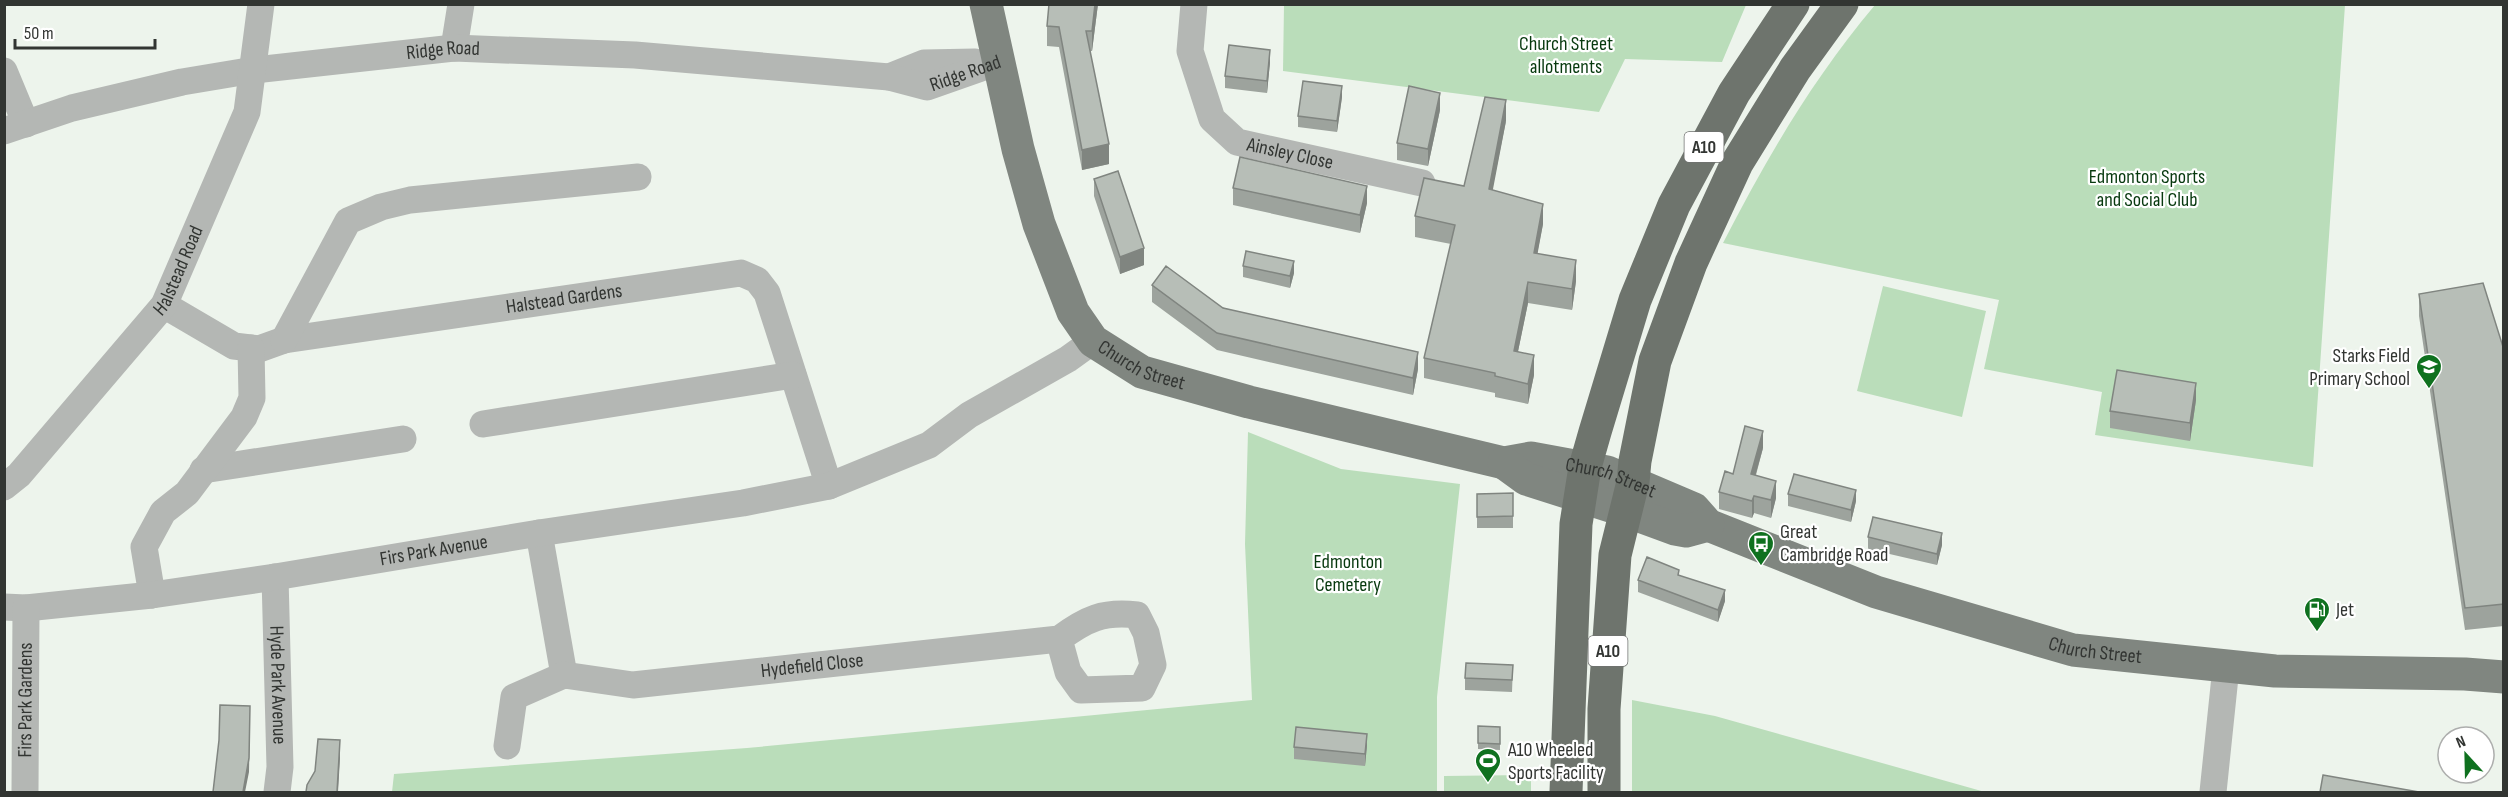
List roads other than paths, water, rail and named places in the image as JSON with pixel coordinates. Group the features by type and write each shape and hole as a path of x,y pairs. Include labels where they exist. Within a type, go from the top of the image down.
{"highway":[{"name":"A10","path":"1566,792 1574,608 1584,598 1589,585 1635,300 1674,206 1734,93 1793,4"},
{"name":"A10","path":"1606,489 1635,461 1655,361 1691,263 1737,163 1794,69 1842,4"},
{"name":"A10","path":"1604,792 1604,708 1615,555 1606,489"}],"main road":[{"name":"Church Street","path":"986,4 1001,62 1018,149 1039,224 1073,312 1093,341 1142,372 1344,426 1504,463 1531,458 1606,489 1675,529 1686,531 1708,525 1876,592 2073,650 2275,671 2465,674 2504,677"}],"street":[{"name":"Halstead Road","path":"4,487 19,475 164,305 247,112 261,4"},
{"path":"454,48 461,4"},
{"name":"Ainsley Close","path":"1194,4 1190,51 1212,119 1237,142 1422,183"},
{"name":"Ridge Road","path":"15,128 83,106 182,82 254,70 454,48 635,55 889,77 927,87 1001,62"},
{"path":"4,71 15,128"},
{"path":"284,340 348,221 381,207 410,200 638,177"},
{"name":"Halstead Gardens","path":"164,305 234,346 259,349 284,340 741,273 757,280 767,293 829,486"},
{"name":"Firs Park Avenue","path":"15,607 152,595 275,577 539,533 743,503 829,486 860,474 922,431 969,415 1068,359 1093,341"},
{"path":"152,595 144,547 163,512 187,493 244,417 252,398 251,348"},
{"path":"483,423 792,375"},
{"path":"203,470 403,439"},
{"path":"507,746 514,698 564,675 539,533"},
{"name":"Hyde Park Avenue","path":"275,577 280,767 277,792"},
{"name":"Firs Park Gardens","path":"15,607 25,792"},
{"name":"Hydefield Close","path":"564,675 633,685 1059,639"},
{"path":"2213,792 2226,667"}],"place":[{"name":"Starks Field Primary School","path":"2429,390"},
{"name":"Great Cambridge Road","path":"1761,567"},
{"name":"Jet","path":"2317,633"},
{"name":"A10 Wheeled Sports Facility","path":"1488,784"}],"park label":[{"name":"Church Street allotments","path":"1566,56"},
{"name":"Edmonton Sports and Social Club","path":"2147,188"},
{"name":"Edmonton Cemetery","path":"1348,574"}]}
